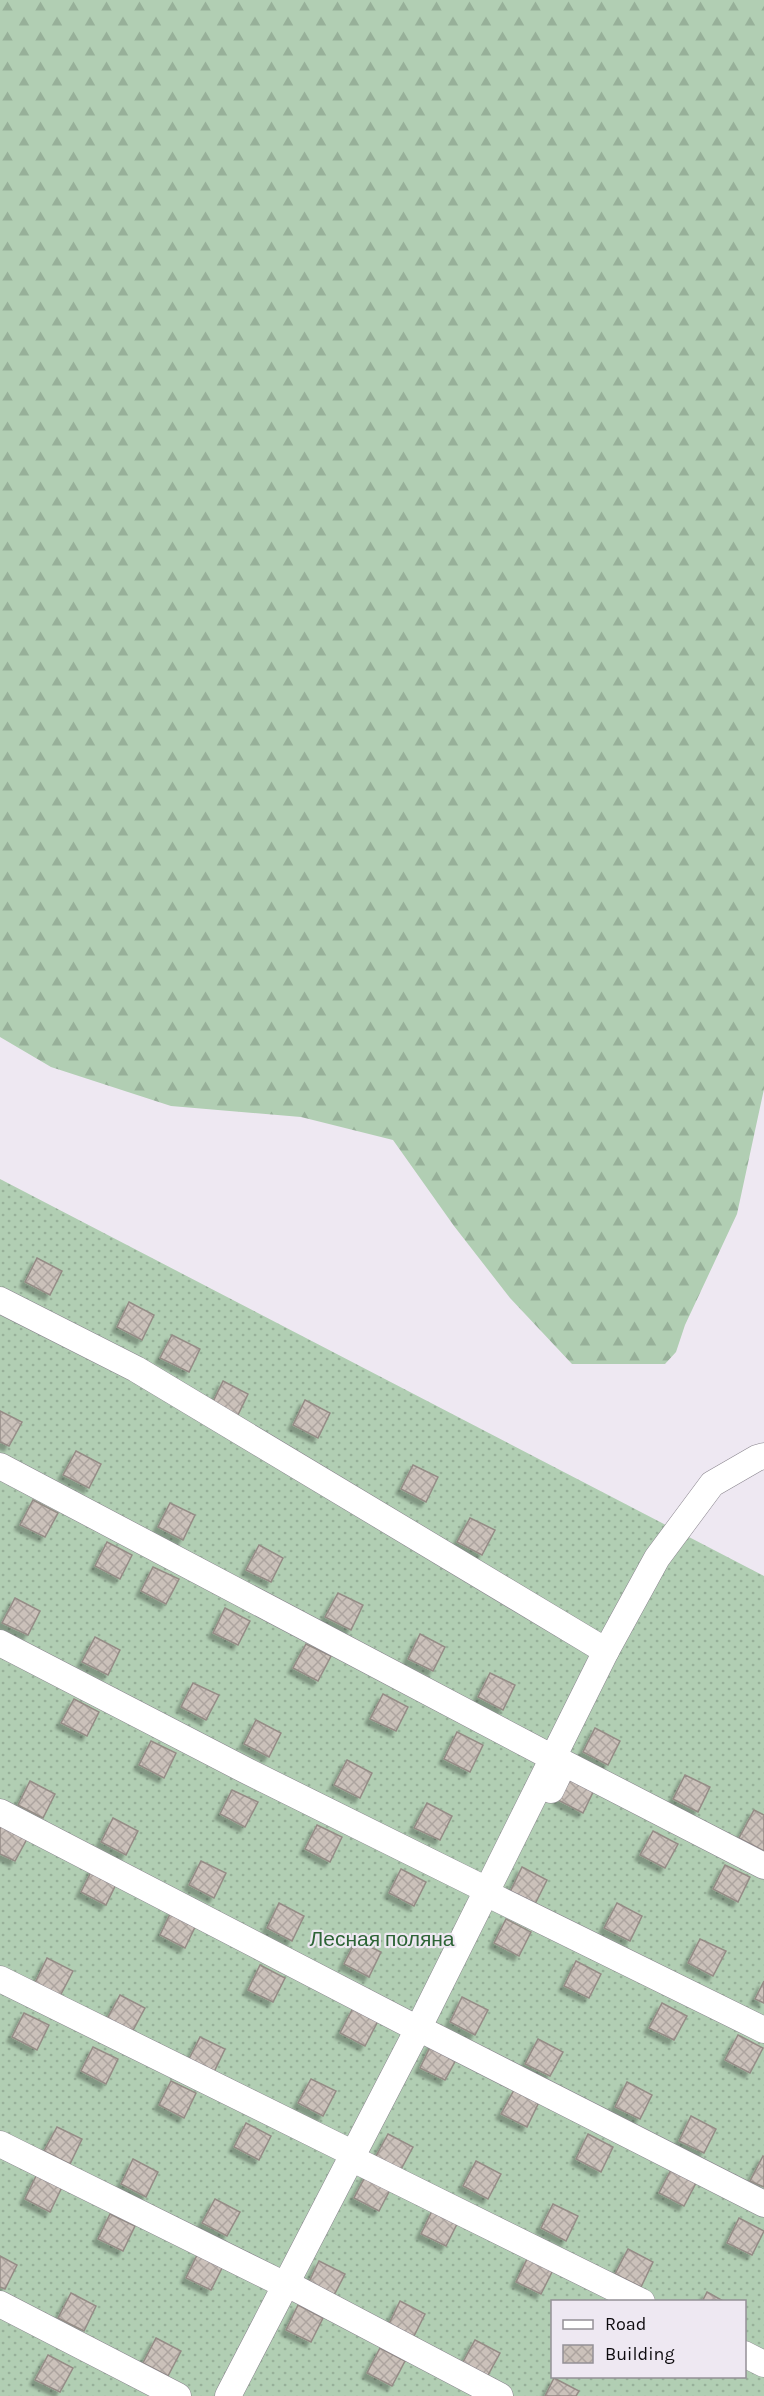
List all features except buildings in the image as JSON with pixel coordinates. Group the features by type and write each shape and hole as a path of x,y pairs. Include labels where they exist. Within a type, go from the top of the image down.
{"street":[{"path":"0,1300 136,1369 606,1651"},
{"path":"492,1894 553,1758 606,1651 657,1558 712,1484 764,1456"},
{"path":"0,1466 553,1758"},
{"path":"0,1643 247,1771 764,2030"},
{"path":"242,2396 292,2287 492,1894 564,1763 764,1866"},
{"path":"0,1812 764,2204"},
{"path":"0,1979 640,2300"},
{"path":"0,2144 292,2287 500,2396"},
{"path":"228,2396 292,2287"},
{"path":"0,2304 178,2396"},
{"path":"746,2355 764,2364"}],"green space":[{"path":"0,0 764,0 764,1089 737,1214 685,1325 676,1352 665,1364 572,1364 510,1298 454,1226 393,1140 301,1117 171,1106 51,1067 0,1037"},
{"name":"Лесная поляна","path":"0,1179 764,1576 764,2396 0,2396"}]}
